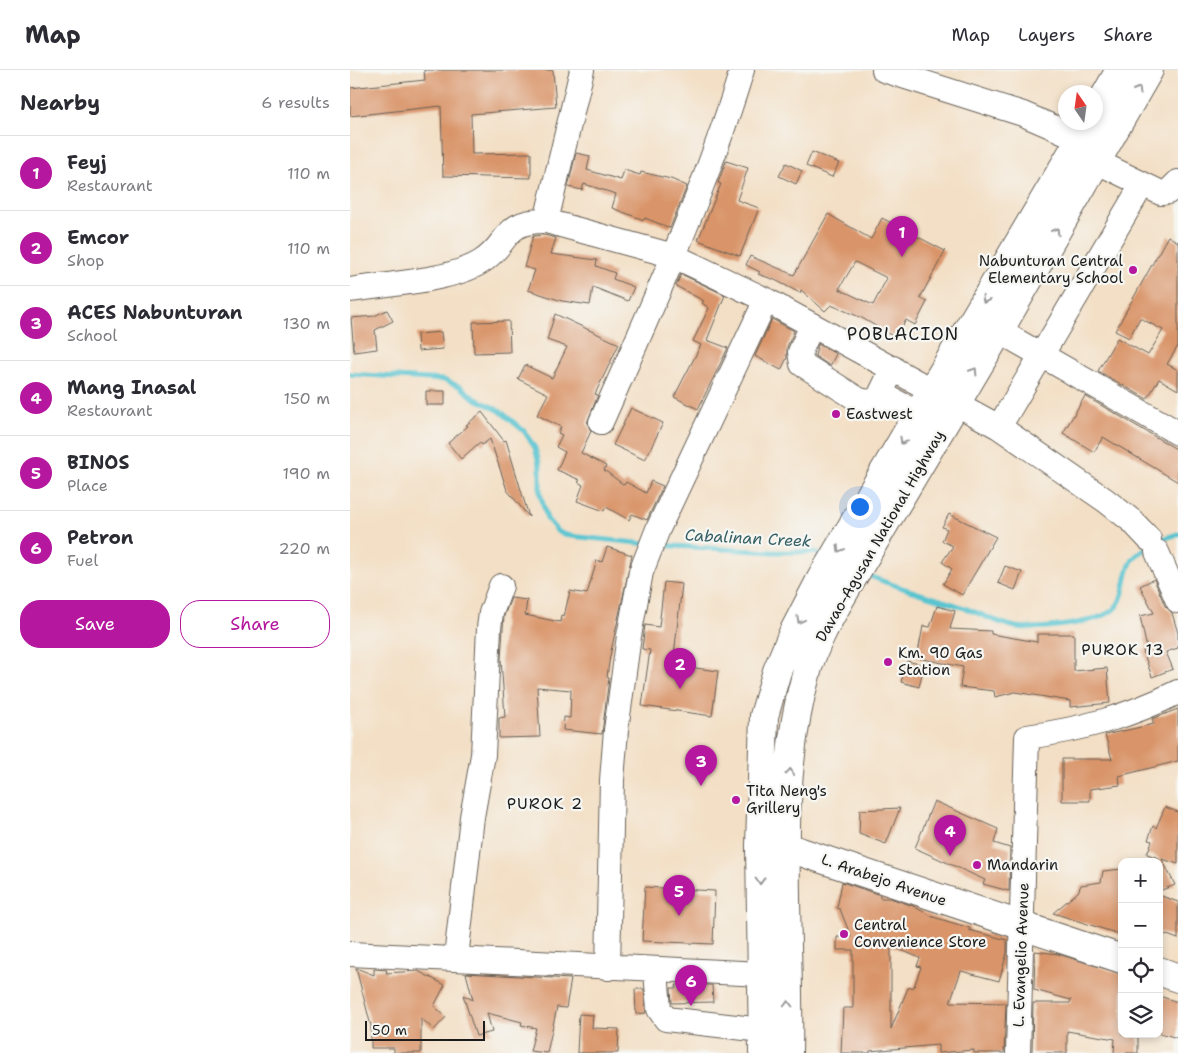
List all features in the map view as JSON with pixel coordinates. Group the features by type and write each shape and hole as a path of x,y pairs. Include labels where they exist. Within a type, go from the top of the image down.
{"main road":[{"path":"1103,100 1120,70"},
{"name":"Davao-Agusan National Highway","path":"788,1053 786,846 789,774 796,717 807,670 822,632 846,589 868,527 931,421 1089,144 1149,70"},
{"name":"Davao-Agusan National Highway","path":"944,396 999,331 1089,144"},
{"name":"Davao-Agusan National Highway","path":"763,1041 760,846 764,716 776,670 822,577 868,527"},
{"name":"L. Arabejo Avenue","path":"760,846 786,846 1118,958"},
{"path":"1163,972 1178,978"}],"street":[{"path":"546,221 582,70"},
{"path":"601,422 674,256 730,108 742,70"},
{"path":"884,70 990,103 1089,144 1142,185 1164,192 1178,182"},
{"path":"999,427 1142,185"},
{"path":"350,290 432,277 470,268 484,260 514,227 523,223 546,221 674,256 766,300 999,427 1105,500 1132,521 1153,546 1178,601"},
{"path":"608,968 612,780 616,730 637,594 654,539 766,300"},
{"path":"812,325 800,352 799,358 802,364 863,402 874,401 882,394 893,368"},
{"path":"999,331 1178,432"},
{"path":"882,394 931,421"},
{"path":"456,958 472,818 483,755 489,628 491,613 501,586"},
{"name":"L. Evangelio Avenue","path":"1018,1053 1027,738 1082,729 1116,719 1178,692"},
{"path":"350,954 456,958 656,971 762,974"},
{"path":"656,971 660,1009 666,1019 763,1041"}],"building":[{"path":"424,70 553,70 556,107 471,114 472,154 531,153 531,178 443,176 441,106 350,116 350,88 425,80"},
{"path":"812,152 839,163 832,177 806,166"},
{"path":"576,153 590,156 587,170 621,180 624,170 640,175 641,172 671,179 687,186 670,228 612,208 616,194 584,184 582,190 568,187"},
{"path":"726,161 748,168 737,200 759,208 740,256 698,240 721,184 718,183"},
{"path":"786,163 802,171 796,184 779,176"},
{"path":"828,214 871,239 882,218 945,251 920,298 927,302 915,325 906,320 896,338 862,318 831,305 825,311 801,290 800,293 775,280 758,274 760,272 746,265 750,256 794,275","holes":["855,262 887,278 873,305 839,289"]},
{"path":"544,235 556,238 551,254 597,260 596,266 615,273 613,279 634,287 628,301 593,287 590,305 562,301 528,290 535,270 524,267 533,236"},
{"path":"1168,236 1178,242 1178,346 1167,364 1178,370 1178,390 1159,379 1147,399 1098,371 1117,338 1148,355 1163,330 1140,318 1129,338 1115,331"},
{"path":"681,274 725,295 707,340 728,348 698,409 674,397 701,345 693,341 709,308 702,303 704,301 676,286"},
{"path":"387,310 393,321 375,330 377,349 354,352 351,318 374,316"},
{"path":"555,314 619,344 595,394 598,395 587,423 591,431 581,453 606,466 604,470 624,485 626,482 646,493 651,481 663,486 647,520 632,514 629,520 606,507 604,511 577,501 583,485 578,482 580,480 557,470 565,452 556,447 562,435 558,433 561,427 537,415 548,394 518,379 525,365 552,378 567,347 547,340"},
{"path":"772,319 794,331 787,347 787,358 781,370 755,356"},
{"path":"509,321 510,352 474,353 473,322"},
{"path":"441,332 443,349 418,351 417,334"},
{"path":"818,344 836,354 830,366 815,356"},
{"path":"426,391 445,391 445,405 426,405"},
{"path":"1085,396 1178,450 1178,482 1103,437 1094,452 1063,433"},
{"path":"631,408 663,423 645,460 613,445"},
{"path":"482,412 504,441 506,440 529,517 507,490 490,439 482,445 480,442 461,459 448,443"},
{"path":"949,514 996,537 962,595 943,584 952,569 942,562 953,546 942,541 947,529 942,527"},
{"path":"607,547 632,555 610,656 602,734 563,730 564,717 570,718 571,690 537,687 540,737 499,738 499,718 505,717 501,659 504,616 511,598 527,600 525,615 560,622 561,615 564,616 570,591 587,594 597,560 602,562"},
{"path":"1005,566 1022,572 1015,590 998,583"},
{"path":"1154,579 1165,606 1172,613 1178,633 1178,648 1166,652 1173,669 1152,677 1143,651 1147,649 1140,616 1154,613 1140,586"},
{"path":"664,582 682,584 673,665 718,671 712,716 642,706 650,650 642,649 645,625 659,627"},
{"path":"937,606 955,611 950,629 991,631 991,634 1037,642 1037,634 1074,634 1074,671 1107,668 1110,703 1070,707 1070,701 1015,692 995,697 994,691 960,687 963,667 917,658 923,626 930,627"},
{"path":"907,661 924,665 919,687 901,682"},
{"path":"1178,709 1178,761 1119,776 1120,785 1090,789 1090,801 1062,801 1062,759 1112,759 1105,735 1154,724 1152,719"},
{"path":"934,801 998,829 994,843 1010,848 1009,891 983,884 985,880 915,848"},
{"path":"1165,807 1178,812 1178,864 1147,854 1152,841 1148,840 1153,826 1156,828"},
{"path":"900,808 886,844 859,834 860,810"},
{"path":"1163,861 1175,885 1163,890"},
{"path":"1118,869 1118,934 1053,913 1078,892 1081,885 1101,882 1103,871"},
{"path":"842,882 880,895 880,898 890,898 913,906 933,917 970,928 969,930 1007,940 1007,953 999,981 961,971 950,1002 1006,1003 1004,1053 974,1053 974,1050 938,1053 938,1045 870,1051 870,1053 841,1053 843,1008 853,1008 853,950 837,950 837,937 851,937 840,909 837,908","holes":["891,946 920,958 917,966 921,967 914,987 908,988 891,1029"]},
{"path":"645,887 715,891 713,944 642,941"},
{"path":"1163,896 1178,902 1178,939 1163,933"},
{"path":"1035,951 1058,954 1118,973 1118,1038 1138,1038 1138,1053 1114,1053 1115,1039 1067,1031 1067,1053 1032,1053 1033,1003 1070,1003 1071,1000 1034,990"},
{"path":"356,968 374,975 374,969 387,970 386,973 418,971 445,985 434,1006 446,1017 434,1030 421,1018 421,1053 394,1053 394,1048 371,1048 371,1026"},
{"path":"466,973 571,979 566,1008 557,1007 547,1053 530,1051 536,1028 521,1025 522,1022 487,1013 492,1032 476,1036 463,995 473,1000"},
{"path":"676,985 712,985 713,1002 672,1003 671,988 677,988"},
{"path":"635,989 644,989 646,1013 636,1014"},
{"path":"1163,997 1178,1002 1178,1038 1163,1034"},
{"path":"579,1014 593,1015 592,1028 619,1029 618,1053 577,1053"}],"waterway":[{"name":"Cabalinan Creek","path":"350,374 444,380 461,387 474,398 500,411 524,431 535,448 540,467 540,493 547,519 558,532 570,536 647,544"},
{"name":"Cabalinan Creek","path":"1156,541 1178,534"},
{"name":"Cabalinan Creek","path":"658,545 772,552 815,552 826,556"},
{"name":"Cabalinan Creek","path":"865,574 970,610 1010,626 1026,628 1052,627 1094,619 1113,610 1121,599 1132,561 1149,546"}],"place":[{"name":"Feyj","path":"902,257"},
{"name":"Nabunturan Central Elementary School","path":"1133,270"},
{"name":"Eastwest","path":"836,414"},
{"name":"Km. 90 Gas Station","path":"888,662"},
{"name":"Emcor","path":"680,689"},
{"name":"ACES Nabunturan","path":"701,786"},
{"name":"Tita Neng's Grillery","path":"736,800"},
{"name":"Mang Inasal","path":"950,856"},
{"name":"Mandarin","path":"977,865"},
{"name":"BINOS","path":"679,916"},
{"name":"Central Convenience Store","path":"844,934"},
{"name":"Petron","path":"691,1006"}],"district":[{"name":"POBLACION","path":"903,334"},
{"name":"PUROK 13","path":"1123,649"},
{"name":"PUROK 2","path":"545,803"}]}
